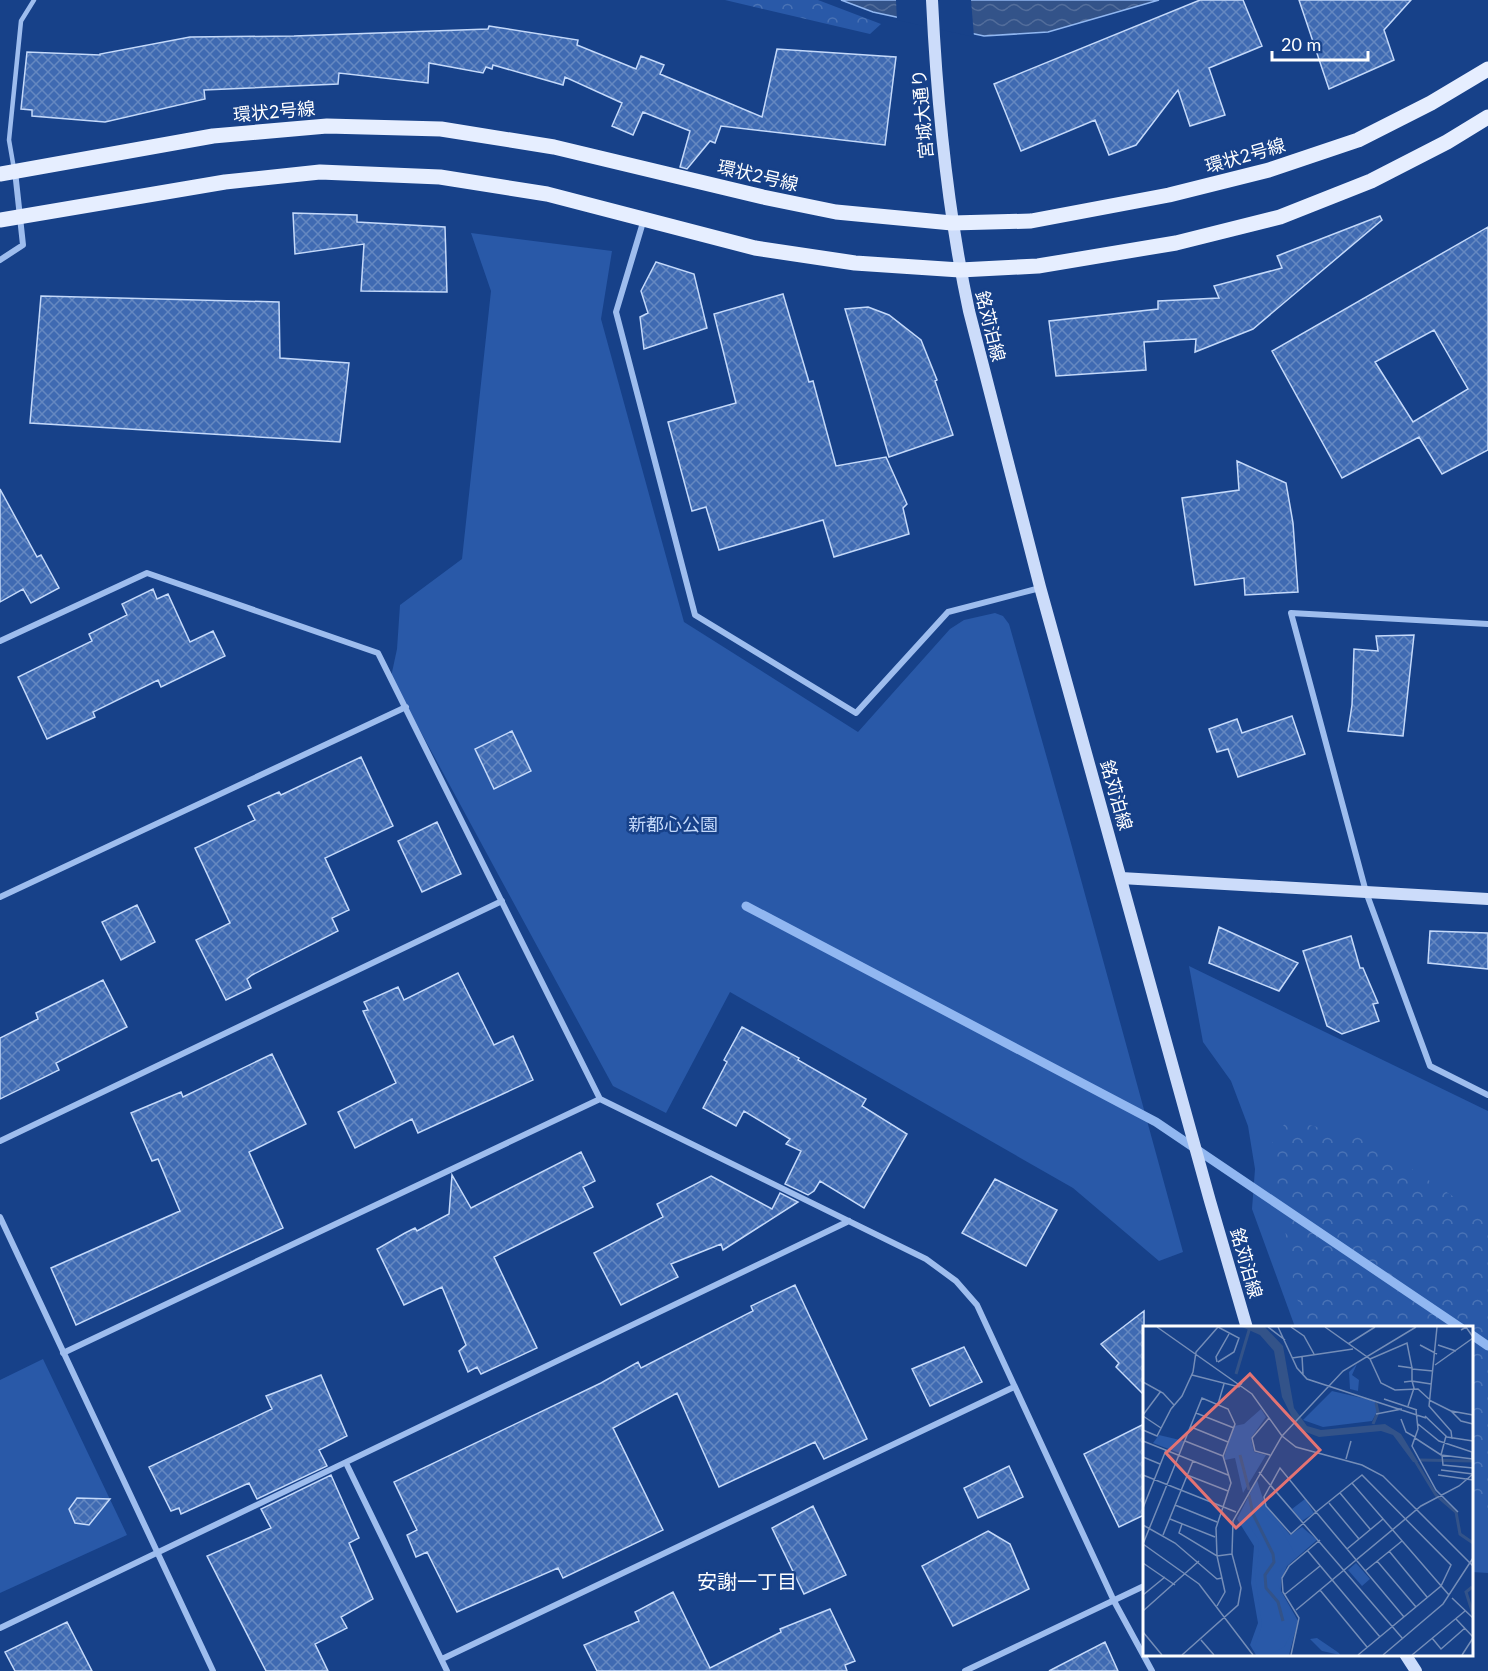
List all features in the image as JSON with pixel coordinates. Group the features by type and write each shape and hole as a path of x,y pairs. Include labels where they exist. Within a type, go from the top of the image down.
{"main road":[{"name":"環状2号線","path":"7,172 213,136 327,126 441,129 554,147 836,213 952,223 1031,221 1169,195 1269,170 1358,140 1431,103 1488,69"},
{"path":"0,220 225,182 320,172 440,177 547,194 755,248 855,263 960,270 1046,264 1186,241 1280,217 1371,181 1447,142 1488,117"}],"street":[{"name":"宮城大通り","path":"932,0 935,59 952,223 960,270"},
{"path":"0,260 22,245 20,216 7,172"},
{"path":"644,219 616,312 695,615 855,713 948,612 1040,587"},
{"name":"銘苅泊線","path":"960,270 974,333 1040,587 1246,1326"},
{"path":"0,641 147,573 378,653 600,1099 926,1258 956,1281 977,1305 1114,1601 1143,1654"},
{"path":"1488,624 1291,613 1366,892 1430,1066 1488,1095"},
{"path":"0,897 406,706"},
{"path":"1121,878 1488,899"},
{"path":"0,1140 502,901"},
{"path":"63,1353 600,1099"},
{"path":"0,1217 213,1671"},
{"path":"0,1628 849,1221"},
{"path":"442,1659 1014,1387"},
{"path":"346,1463 447,1671"},
{"path":"965,1671 1143,1586"},
{"path":"1144,1656 1152,1671"},
{"path":"1406,1656 1416,1671"}],"lane":[{"path":"7,172 21,21 34,0"}],"green space":[{"path":"725,0 818,0 881,24 870,34"},
{"name":"新都心公園","path":"471,233 612,251 601,319 684,622 858,732 950,629 964,620 995,613 1003,616 1009,624 1183,1252 1159,1261 1073,1188 730,992 666,1113 613,1086 391,677 397,649 400,605 462,559 491,291"},
{"path":"1189,966 1488,1111 1488,1573 1473,1572 1473,1326 1295,1326 1252,1209 1255,1169 1248,1126 1231,1081 1203,1042"},
{"path":"1287,1120 1365,1138 1472,1209 1488,1211 1488,1508 1473,1508 1473,1326 1310,1326 1296,1297 1271,1145"},
{"path":"43,1359 127,1535 0,1593 0,1380"}],"water":[{"path":"841,0 1159,0 1048,32 984,36 873,12"}],"pier":[{"path":"896,0 971,0 974,37 897,20"}],"building":[{"path":"1200,0 1243,0 1262,46 1209,68 1225,115 1190,126 1178,90 1136,145 1109,155 1095,120 1021,151 994,84"},
{"path":"1299,0 1411,0 1384,30 1394,60 1329,89"},
{"path":"489,26 578,40 577,45 636,69 641,56 664,65 660,74 762,117 777,49 896,57 885,145 721,126 715,143 710,141 687,169 680,167 690,131 643,112 633,135 612,126 622,103 565,77 563,85 493,65 492,69 486,67 483,73 429,63 428,83 339,73 338,84 204,90 205,99 105,122 32,116 32,110 21,109 27,52 100,55 190,37 488,29"},
{"path":"293,213 357,215 357,222 445,227 447,292 361,291 364,244 295,254"},
{"path":"1380,216 1382,220 1253,329 1195,352 1196,339 1144,342 1146,370 1056,376 1049,321 1158,309 1158,301 1219,298 1214,286 1282,268 1277,256"},
{"path":"1488,227 1488,450 1442,474 1419,437 1342,478 1272,351","holes":["1434,330 1468,389 1413,422 1375,362"]},
{"path":"656,262 694,274 707,328 644,349 640,317 648,313 641,291"},
{"path":"783,294 809,382 813,381 836,466 886,457 907,504 903,508 909,534 834,557 823,520 719,550 706,507 692,511 668,422 736,403 714,314"},
{"path":"41,296 279,302 280,358 349,363 340,442 30,423"},
{"path":"868,307 889,315 921,340 937,380 935,381 953,435 889,457 845,309"},
{"path":"1237,461 1286,483 1293,523 1298,592 1245,595 1244,578 1195,585 1182,498 1239,490"},
{"path":"0,489 37,557 41,555 59,588 31,603 23,589 0,602"},
{"path":"153,589 157,599 168,594 190,642 213,631 225,656 161,687 158,680 93,712 95,717 47,739 18,677 92,641 89,634 127,615 122,604"},
{"path":"1414,635 1403,736 1348,731 1352,705 1354,649 1378,651 1376,636"},
{"path":"1292,716 1305,754 1238,777 1228,749 1217,752 1209,729 1237,719 1242,733"},
{"path":"512,731 531,771 494,789 475,749"},
{"path":"361,757 393,826 325,858 349,910 332,918 338,931 252,975 247,979 251,988 226,1000 196,940 230,923 195,848 255,820 248,806 279,792 281,795"},
{"path":"437,822 461,874 422,892 398,841"},
{"path":"137,905 155,942 121,960 102,922"},
{"path":"1219,927 1298,963 1279,991 1209,963"},
{"path":"1430,931 1488,933 1488,969 1428,963"},
{"path":"1351,936 1360,968 1363,968 1378,1003 1373,1004 1379,1021 1342,1034 1327,1026 1303,951"},
{"path":"458,973 494,1045 513,1036 533,1080 418,1133 412,1119 355,1148 338,1112 396,1083 363,1011 368,1010 364,1002 398,987 404,1000"},
{"path":"103,980 127,1027 56,1063 59,1070 0,1099 0,1038 38,1019 36,1013"},
{"path":"742,1027 799,1058 798,1060 866,1099 862,1106 907,1134 864,1208 820,1181 814,1191 808,1195 785,1184 801,1151 786,1144 790,1139 744,1111 736,1126 703,1108 727,1062 724,1060"},
{"path":"272,1054 306,1124 249,1152 283,1228 76,1325 51,1268 180,1211 158,1159 152,1161 131,1113 181,1092 183,1097"},
{"path":"581,1152 595,1181 583,1187 593,1207 494,1257 537,1348 481,1374 477,1367 468,1372 459,1351 466,1345 442,1287 404,1305 377,1249 415,1228 417,1231 449,1214 452,1175 471,1208"},
{"path":"711,1176 772,1209 780,1193 798,1202 723,1250 721,1244 671,1264 678,1277 621,1305 594,1253 663,1217 657,1204"},
{"path":"995,1179 1057,1210 1026,1266 962,1233"},
{"path":"795,1285 867,1439 824,1459 815,1442 719,1487 677,1393 613,1428 663,1530 563,1578 558,1568 457,1612 427,1552 416,1557 407,1535 417,1530 394,1482 601,1383 638,1362 641,1368 753,1311 751,1306"},
{"path":"1144,1311 1143,1394 1116,1367 1119,1363 1101,1344"},
{"path":"964,1347 982,1382 930,1406 912,1369"},
{"path":"321,1375 347,1436 319,1450 327,1466 257,1499 249,1483 181,1514 179,1508 171,1511 149,1467 272,1409 266,1396"},
{"path":"1143,1424 1143,1515 1119,1527 1084,1454"},
{"path":"1009,1466 1023,1497 978,1518 964,1488"},
{"path":"331,1475 359,1538 349,1543 373,1599 341,1617 347,1628 315,1644 328,1671 266,1671 207,1556 271,1528 261,1509"},
{"path":"77,1498 110,1499 89,1525 75,1523 69,1509"},
{"path":"813,1506 846,1575 804,1594 772,1528"},
{"path":"988,1531 1010,1544 1029,1589 953,1626 922,1566"},
{"path":"673,1592 710,1668 781,1632 780,1629 830,1609 855,1661 845,1665 847,1671 597,1671 584,1645 639,1621 635,1612"},
{"path":"67,1622 92,1671 15,1671 5,1652"},
{"path":"1105,1642 1118,1671 1049,1671"}],"waterway":[{"path":"746,906 1156,1122 1458,1326"},
{"path":"1473,1336 1488,1346"}],"district":[{"name":"安謝一丁目","path":"747,1581"}]}
